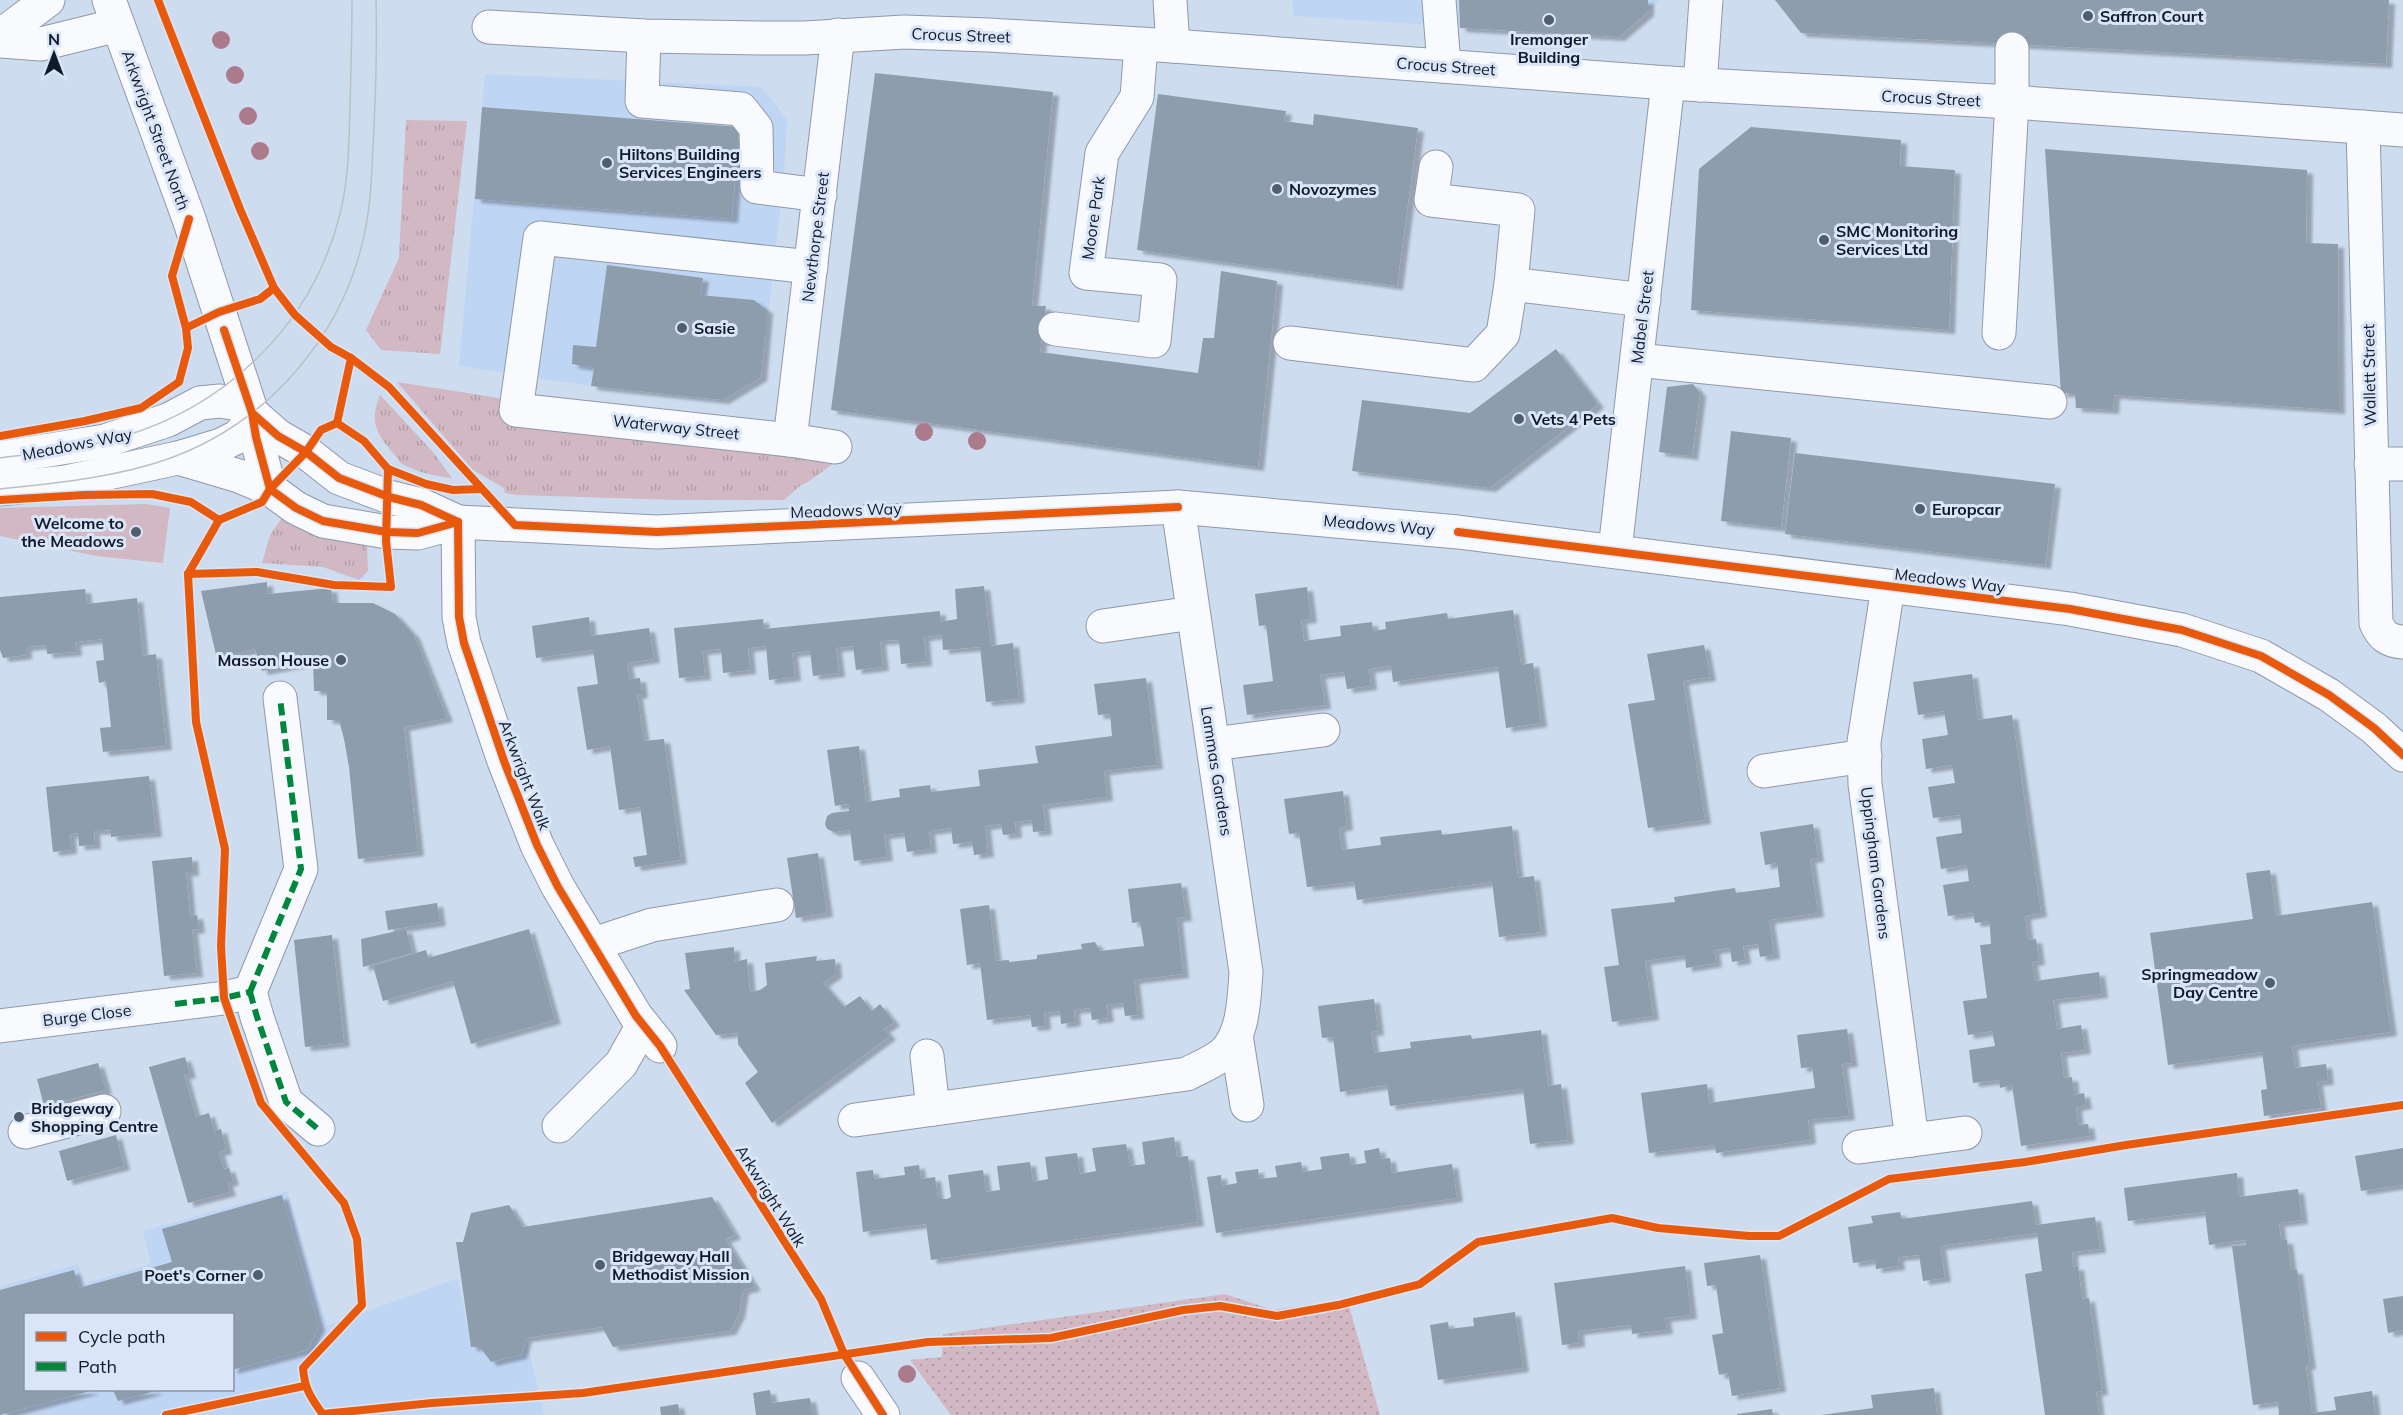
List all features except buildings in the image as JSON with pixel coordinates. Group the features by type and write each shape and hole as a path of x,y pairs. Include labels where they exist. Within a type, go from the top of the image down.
{"street":[{"path":"0,36 48,0"},
{"path":"1157,45 1170,0"},
{"path":"1438,0 1444,66"},
{"path":"1701,85 1706,0"},
{"path":"0,41 41,44 84,35 113,12"},
{"name":"Arkwright Street North","path":"113,12 189,219 252,413"},
{"name":"Crocus Street","path":"489,27 644,36 805,38 904,32 968,34 1157,45 1668,83 2012,102 2403,130"},
{"name":"Newthorpe Street","path":"790,440 838,35"},
{"path":"644,36 642,101 741,109 756,128 757,187 820,195"},
{"name":"Moore Park","path":"1055,329 1154,341 1160,280 1086,273 1102,153 1137,97 1157,45"},
{"path":"1999,333 2012,102 2012,49"},
{"name":"Mabel Street","path":"1615,550 1668,83"},
{"name":"Wallett Street","path":"2363,127 2387,464 2376,623 2381,634 2391,641 2403,642"},
{"path":"1290,343 1474,365 1503,334 1511,284 1518,210 1431,200 1436,167"},
{"name":"Waterway Street","path":"811,267 540,238 516,410 835,447"},
{"path":"1511,284 1644,300"},
{"name":"Arkwright Street North","path":"200,403 216,379 221,360 224,330"},
{"path":"1637,360 2050,402"},
{"name":"Meadows Way","path":"0,458 105,441 159,424 200,403 220,401 238,404 252,413 278,436 306,452 339,478 389,497 421,505 458,522"},
{"path":"252,413 270,489"},
{"name":"Meadows Way","path":"0,489 66,482 178,458 221,445 237,436 247,427 252,413"},
{"name":"Meadows Way","path":"178,458 239,476 270,489 296,508 323,522 387,532 418,533 458,522 657,532 1179,507 1458,532 2070,609 2206,637 2261,656 2329,695 2374,728 2403,755"},
{"name":"Lammas Gardens","path":"855,1120 1187,1074 1224,1053 1236,1035 1244,1004 1246,972 1192,613 1179,507"},
{"name":"Arkwright Walk","path":"458,522 459,617 464,643 504,761 537,845 558,887 646,1029 621,1064 559,1126"},
{"name":"Uppingham Gardens","path":"1888,587 1864,742 1866,793 1912,1140"},
{"path":"1103,626 1192,613"},
{"path":"280,698 301,869 250,992 286,1102 318,1129"},
{"path":"1213,744 1323,730"},
{"path":"1764,771 1865,756"},
{"path":"594,944 652,925 777,905"},
{"name":"Burge Close","path":"0,1026 224,998 250,992"},
{"name":"Lammas Gardens","path":"1236,1035 1247,1105"},
{"path":"927,1056 933,1109"},
{"path":"25,1132 104,1112"},
{"path":"1859,1147 1965,1133"},
{"path":"858,1378 884,1415"}],"shaded area":[{"name":"Iremonger Building","path":"1292,0 1660,0 1619,37 1294,16"},
{"path":"485,74 761,87 787,119 784,176 761,377 723,400 591,386 459,366"},
{"path":"287,1191 327,1326 458,1278 471,1346 480,1347 491,1362 521,1355 526,1338 544,1415 0,1415 0,1287 78,1264 85,1283 151,1264 143,1231"}],"green space":[{"path":"406,120 467,121 440,354 381,350 366,330 399,258"},
{"path":"397,382 511,400 509,425 842,457 801,485 784,500 677,500 505,493 504,488 473,470"},
{"path":"380,395 433,452 452,478 419,471 400,462 378,432 375,412"},
{"path":"146,504 170,508 163,563 96,556 0,536 0,508"},
{"path":"284,515 347,526 367,547 368,571 359,580 323,567 262,563 270,535"},
{"path":"1225,1294 1273,1310 1347,1299 1380,1415 951,1415 910,1360 942,1357 943,1334"}],"tram line":[{"path":"0,458 91,445 160,423 197,404 230,382 260,355 287,324 309,290 327,254 343,200 349,146 352,0"},
{"path":"0,489 104,476 165,460 202,444 236,424 268,400 295,372 319,340 339,306 355,270 365,231 374,127 376,0"}],"marked path":[{"path":"250,992 301,869 280,698"},
{"path":"250,992 286,1102 318,1129"},
{"path":"175,1004 224,998 250,992"}],"cycle path":[{"path":"158,0 240,209 274,288 295,315 331,347 351,358 337,423 364,441 388,469 426,484 453,490 481,489"},
{"path":"0,436 85,421 141,408 179,382 188,348 186,328 172,276 189,219"},
{"path":"186,328 219,312 260,299 274,288"},
{"path":"224,330 252,413 270,489 296,508 323,521 387,532 418,533 458,522"},
{"path":"351,358 389,387 515,525 657,532 1178,507"},
{"path":"252,413 278,436 306,452 339,478 389,497 421,505 458,522"},
{"path":"188,574 219,520 262,502 270,489 306,452 321,430 337,423"},
{"path":"188,574 257,572 334,585 391,587 386,541 388,469"},
{"path":"0,500 152,494 191,502 219,520"},
{"path":"458,522 459,617 464,643 504,761 537,845 558,887 636,1016 660,1046 821,1299 844,1354 883,1415"},
{"path":"1458,532 2070,609 2182,630 2261,656 2329,695 2374,728 2403,755"},
{"path":"188,574 196,722 225,849 221,946 224,998 261,1103 344,1203 357,1239 362,1305 303,1368 307,1388 323,1415"},
{"path":"323,1414 432,1403 583,1393 928,1342 1051,1338 1183,1310 1220,1306 1277,1316 1338,1305 1420,1284 1478,1242 1612,1218 1658,1228 1749,1236 1779,1236 1889,1179 2025,1162 2403,1105"},
{"path":"166,1415 304,1386"}],"place":[{"name":"Saffron Court","path":"2088,16"},
{"name":"Iremonger Building","path":"1549,20"},
{"name":"Hiltons Building Services Engineers","path":"607,163"},
{"name":"Novozymes","path":"1277,189"},
{"name":"SMC Monitoring Services Ltd","path":"1824,240"},
{"name":"Sasie","path":"682,328"},
{"name":"Vets 4 Pets","path":"1519,419"},
{"name":"Europcar","path":"1920,509"},
{"name":"Welcome to the Meadows","path":"136,532"},
{"name":"Masson House","path":"341,660"},
{"name":"Springmeadow Day Centre","path":"2270,983"},
{"name":"Bridgeway Shopping Centre","path":"19,1117"},
{"name":"Bridgeway Hall Methodist Mission","path":"600,1265"},
{"name":"Poet's Corner","path":"258,1275"}]}
